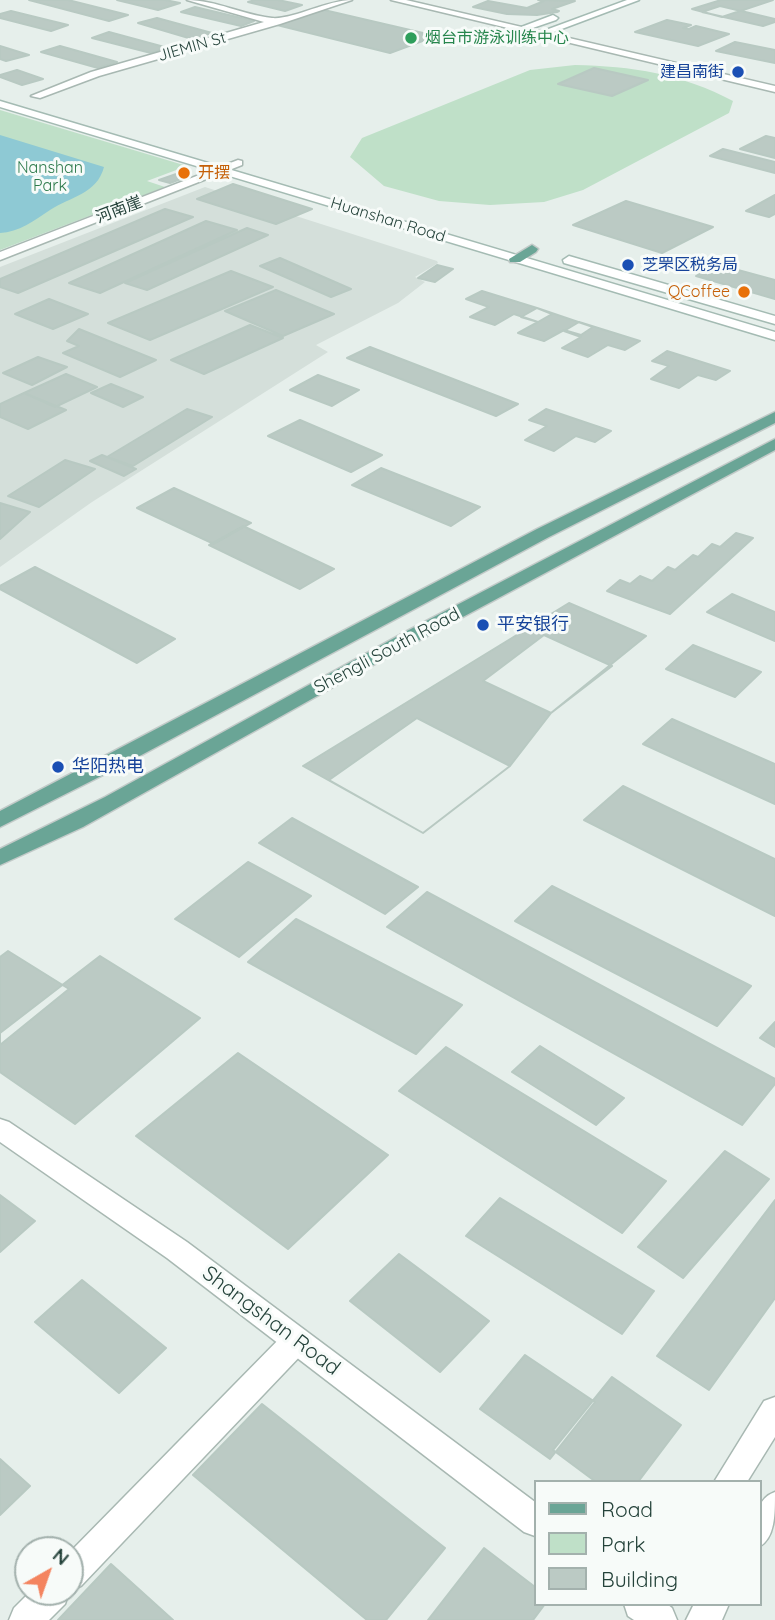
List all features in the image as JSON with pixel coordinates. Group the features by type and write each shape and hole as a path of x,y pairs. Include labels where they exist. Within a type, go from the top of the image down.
{"main road":[{"path":"191,0 277,22"},
{"name":"JIEMIN St","path":"36,96 95,74 348,0"},
{"path":"395,0 775,89"},
{"path":"521,29 605,0"},
{"path":"540,34 635,0"},
{"name":"Huanshan Road","path":"0,94 483,238 532,249 775,320"},
{"name":"Huanshan Road","path":"0,104 775,336"},
{"name":"河南崖","path":"0,256 238,163"},
{"path":"515,259 532,249"},
{"path":"695,297 775,314"},
{"name":"Shengli South Road","path":"0,820 112,764 543,533 775,417"},
{"name":"Shengli South Road","path":"0,858 103,807 329,681 775,444"},
{"name":"Shangshan Road","path":"0,1129 177,1250 534,1520"},
{"path":"84,1561 296,1341"},
{"path":"730,1480 775,1411"},
{"path":"761,1528 775,1507"},
{"path":"26,1620 40,1606"}],"shaded area":[{"path":"205,187 438,263 415,277 425,282 398,303 316,345 328,352 92,502 0,567 0,267"}],"green space":[{"path":"575,65 656,73 695,84 733,101 729,113 583,190 544,202 490,205 439,201 384,186 350,157 362,138 530,70"},
{"name":"Nanshan Park","path":"0,110 187,166 147,181 165,187 0,250"}],"water":[{"path":"0,135 104,167 95,183 82,194 14,231 0,233"}],"building":[{"path":"29,0 68,0 128,15 109,21"},
{"path":"117,0 165,0 180,3 158,10"},
{"path":"278,0 302,5 285,11 248,2"},
{"path":"538,0 575,1 552,9 559,11 557,12 537,15 507,14 473,7 488,1 527,8 544,1"},
{"path":"721,0 773,0 722,17 692,9"},
{"path":"720,6 775,19 775,22 763,26 702,12"},
{"path":"195,7 254,21 241,26 181,12"},
{"path":"324,10 436,36 390,53 277,25"},
{"path":"11,11 68,25 51,31 0,18 0,14"},
{"path":"157,18 212,33 192,39 138,23"},
{"path":"667,20 691,25 683,28 696,26 729,34 698,46 635,32"},
{"path":"109,32 168,48 151,53 92,38"},
{"path":"735,42 775,50 775,63 716,51"},
{"path":"0,46 29,55 6,61 0,59"},
{"path":"60,46 117,62 98,68 41,52"},
{"path":"594,68 648,80 612,96 558,84"},
{"path":"17,70 43,79 22,85 0,77"},
{"path":"766,136 775,138 775,158 740,149"},
{"path":"723,149 775,162 775,173 710,156"},
{"path":"179,173 189,176 170,183 159,180"},
{"path":"233,184 312,209 276,224 197,199"},
{"path":"775,195 775,214 769,217 746,211"},
{"path":"626,201 713,227 662,253 573,225"},
{"path":"165,209 193,217 18,293 0,287 0,279"},
{"path":"206,221 237,230 100,293 69,283"},
{"path":"247,228 268,235 147,290 125,283"},
{"path":"280,258 351,289 331,297 260,266"},
{"path":"716,264 775,280 775,299 696,276"},
{"path":"437,265 453,269 435,282 418,278"},
{"path":"231,271 273,287 150,340 108,323"},
{"path":"276,290 334,314 283,336 225,311"},
{"path":"482,291 552,314 538,322 514,314 495,325 470,317 489,307 466,299"},
{"path":"49,299 88,314 53,329 15,314"},
{"path":"537,308 593,327 581,335 564,330 544,341 518,333 538,322 521,317"},
{"path":"579,322 640,341 625,350 608,345 588,357 562,348 581,337 564,331"},
{"path":"250,325 283,338 204,374 171,360"},
{"path":"79,329 156,360 120,377 63,353 79,346 67,341"},
{"path":"370,347 518,404 496,416 347,358"},
{"path":"667,351 730,371 716,380 698,375 679,388 651,379 669,366 652,361"},
{"path":"38,357 67,367 32,385 3,373"},
{"path":"66,374 97,387 55,407 24,393"},
{"path":"318,375 359,390 332,406 290,390"},
{"path":"111,384 143,397 123,407 91,393"},
{"path":"24,393 66,410 28,429 0,417 0,404"},
{"path":"187,409 212,417 133,466 107,457"},
{"path":"546,409 611,431 595,442 576,436 554,451 525,440 547,426 529,420"},
{"path":"300,420 382,455 351,472 268,436"},
{"path":"102,455 136,469 124,476 90,461"},
{"path":"65,460 95,469 39,507 8,496"},
{"path":"381,468 480,507 451,526 352,485"},
{"path":"174,488 251,523 214,544 137,508"},
{"path":"0,503 30,512 0,539"},
{"path":"243,526 334,569 300,589 209,545"},
{"path":"736,533 753,538 670,614 607,591 620,580 630,584 640,576 652,581 668,567 675,570 693,555 698,557 712,544 720,547"},
{"path":"35,567 175,639 137,663 0,589 0,586"},
{"path":"732,594 775,612 775,641 707,612"},
{"path":"569,603 646,636 551,713 510,766 423,833 303,766"},
{"path":"544,635 612,666 551,713 483,681"},
{"path":"693,645 761,672 735,697 666,669"},
{"path":"417,718 510,766 423,833 329,780"},
{"path":"672,719 775,764 775,804 643,744"},
{"path":"623,786 775,859 775,916 584,820"},
{"path":"292,818 418,887 385,914 259,843"},
{"path":"248,862 311,896 239,957 175,919"},
{"path":"552,886 751,986 717,1026 515,921"},
{"path":"427,892 775,1079 775,1084 742,1125 387,927"},
{"path":"296,919 462,1005 416,1054 248,962"},
{"path":"8,951 69,989 0,1045 0,957"},
{"path":"100,956 200,1018 75,1124 0,1072 0,1033"},
{"path":"775,1022 775,1047 760,1038"},
{"path":"540,1046 624,1098 596,1125 512,1072"},
{"path":"446,1047 666,1181 622,1233 399,1091"},
{"path":"238,1053 388,1155 288,1249 136,1136"},
{"path":"725,1151 769,1179 683,1278 638,1247"},
{"path":"0,1195 35,1221 0,1252"},
{"path":"500,1198 654,1291 622,1334 466,1236"},
{"path":"775,1200 775,1298 709,1390 657,1356"},
{"path":"399,1254 489,1321 440,1372 350,1301"},
{"path":"82,1280 166,1348 119,1393 35,1322"},
{"path":"525,1355 595,1402 550,1459 480,1409"},
{"path":"612,1377 681,1425 640,1480 593,1480 553,1450"},
{"path":"262,1404 445,1548 386,1620 367,1620 193,1475"},
{"path":"0,1459 30,1486 0,1515"},
{"path":"484,1548 534,1586 534,1606 544,1606 533,1620 428,1620"},
{"path":"111,1564 173,1620 58,1620 71,1606 84,1606 84,1593"}],"place":[{"name":"烟台市游泳训练中心","path":"411,38"},
{"name":"建昌南街","path":"738,72"},
{"name":"开摆","path":"184,173"},
{"name":"芝罘区税务局","path":"628,265"},
{"name":"QCoffee","path":"744,292"},
{"name":"平安银行","path":"483,625"},
{"name":"华阳热电","path":"58,767"}]}
